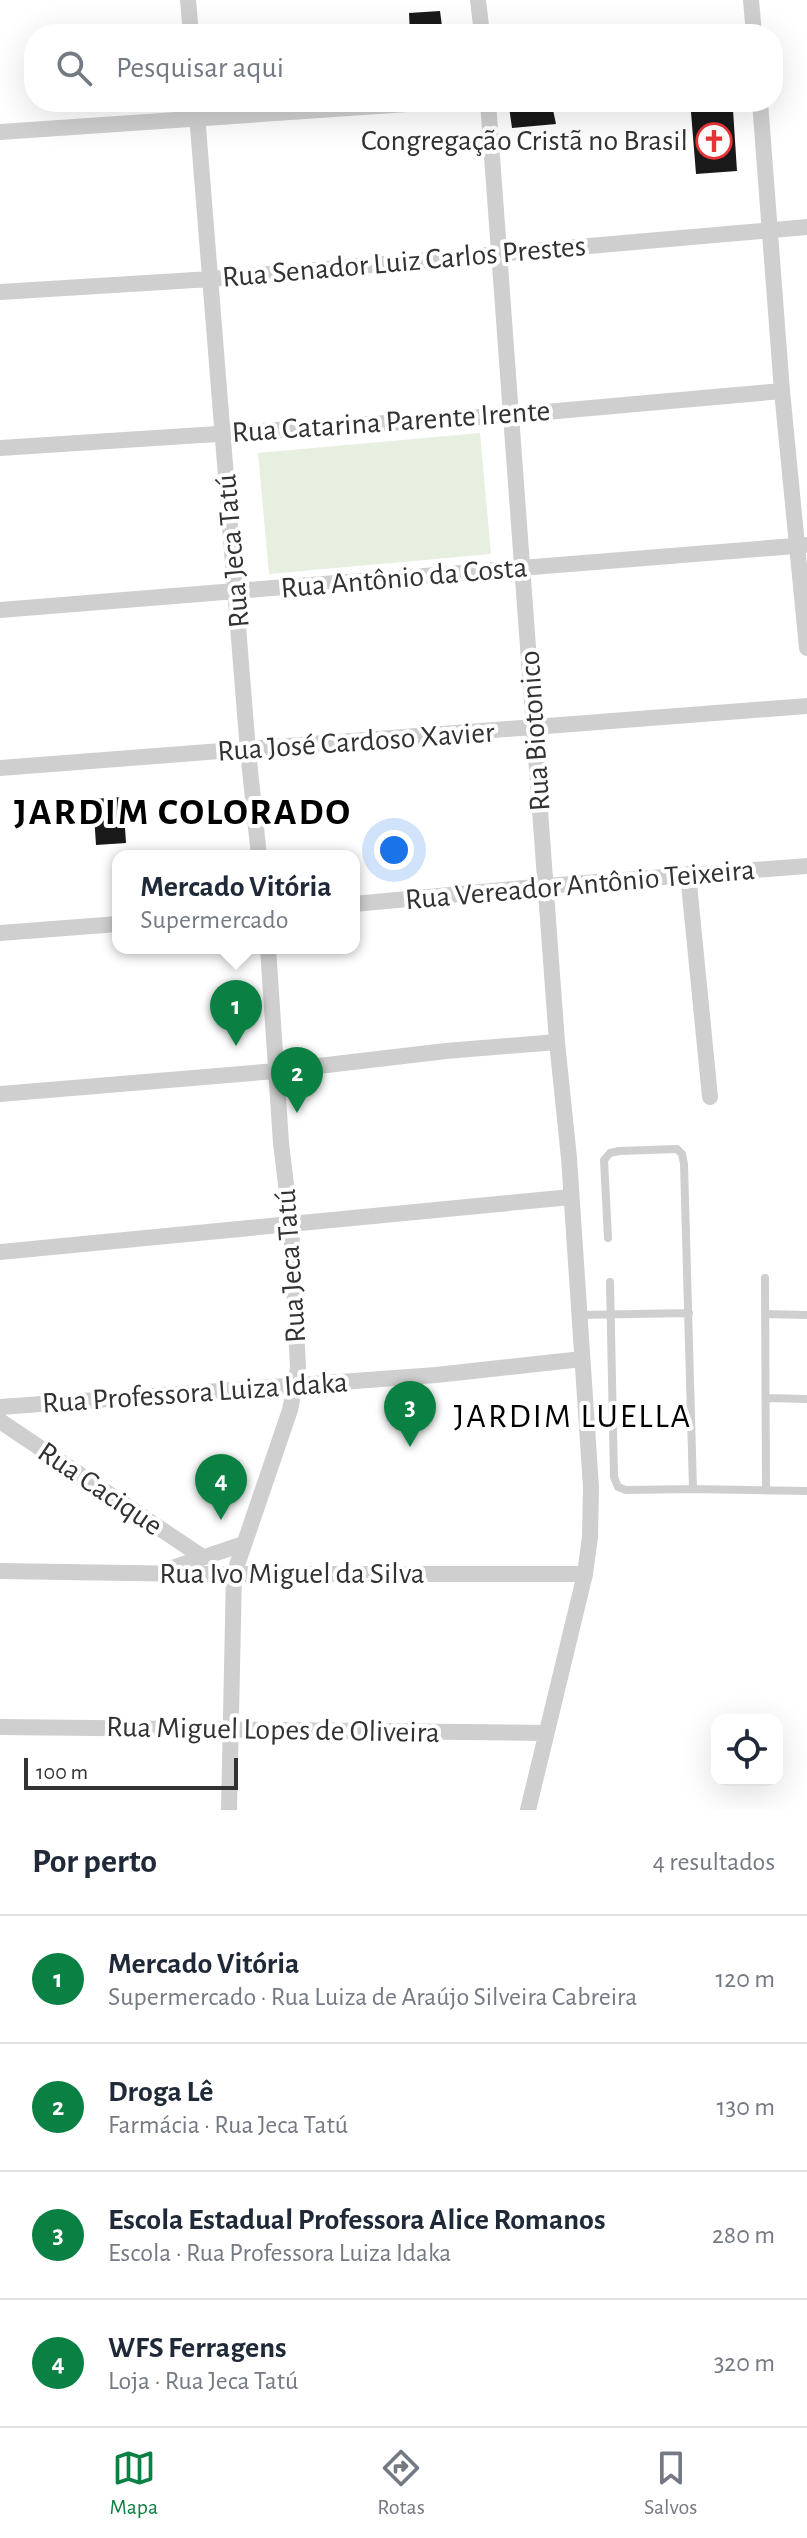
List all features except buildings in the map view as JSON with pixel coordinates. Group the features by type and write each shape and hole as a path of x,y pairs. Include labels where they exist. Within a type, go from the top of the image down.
{"street":[{"path":"188,0 190,24"},
{"path":"478,0 481,24"},
{"path":"751,0 753,24"},
{"path":"0,132 179,112"},
{"name":"Rua Jeca Tatú","path":"197,112 258,850"},
{"name":"Rua Biotonico","path":"489,112 591,1487 590,1537 585,1574 528,1810"},
{"path":"761,112 782,391 802,546 807,648"},
{"name":"Rua Senador Luiz Carlos Prestes","path":"0,292 211,279 807,227"},
{"name":"Rua Catarina Parente Irente","path":"0,448 512,415 782,391"},
{"name":"Rua Antônio da Costa","path":"0,610 802,546"},
{"name":"Rua José Cardoso Xavier","path":"0,768 807,706"},
{"name":"Rua Vereador Antônio Teixeira","path":"360,903 807,866"},
{"path":"688,874 710,1097"},
{"path":"0,933 112,924"},
{"name":"Rua Jeca Tatú","path":"229,1810 234,1574 296,1386 298,1347 268,954"},
{"path":"0,1094 276,1071 446,1051 557,1042"},
{"path":"0,1252 571,1197"},
{"name":"Rua Professora Luiza Idaka","path":"0,1407 491,1370 582,1359"},
{"name":"Rua Cacique","path":"0,1421 201,1556"},
{"path":"157,1573 243,1544"},
{"name":"Rua Ivo Miguel da Silva","path":"0,1571 585,1574"},
{"name":"Rua Miguel Lopes de Oliveira","path":"0,1727 546,1733"}],"lane":[{"path":"608,1238 604,1160 610,1153 619,1151 677,1149 682,1154 684,1164 693,1489"},
{"path":"765,1278 766,1490"},
{"path":"610,1282 614,1477 618,1487 626,1490 807,1491"},
{"path":"579,1315 689,1313"},
{"path":"765,1314 807,1315"},
{"path":"766,1398 807,1399"}],"green space":[{"path":"480,433 491,554 269,574 258,453"}],"place":[{"name":"Congregação Cristã no Brasil","path":"714,141"},
{"name":"Mercado Vitória","path":"236,1046"},
{"name":"Droga Lê","path":"297,1113"},
{"name":"Escola Estadual Professora Alice Romanos","path":"410,1447"},
{"name":"WFS Ferragens","path":"221,1520"}],"district":[{"name":"JARDIM COLORADO","path":"183,813"},
{"name":"JARDIM LUELLA","path":"573,1417"}]}
